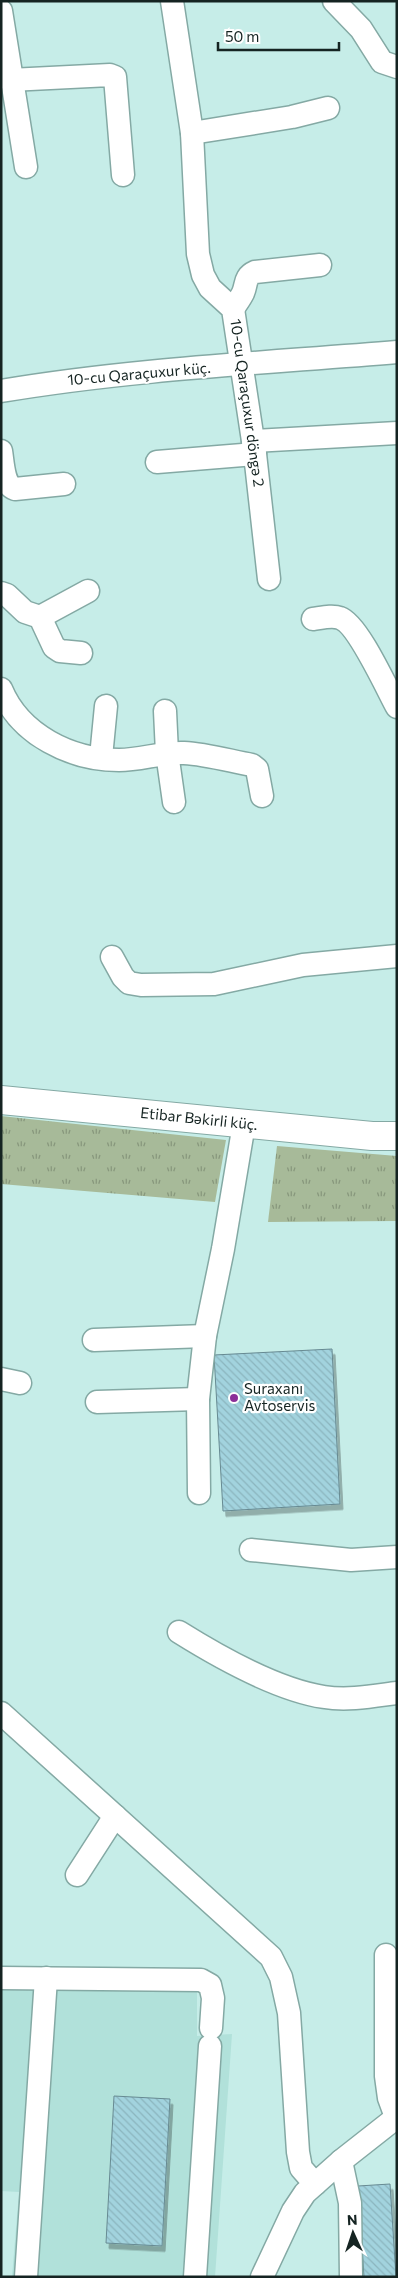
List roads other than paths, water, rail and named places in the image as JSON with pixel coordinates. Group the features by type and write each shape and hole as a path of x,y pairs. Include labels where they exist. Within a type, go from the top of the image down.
{"main road":[{"name":"Etibar Bəkirli küç.","path":"1,1100 372,1136 397,1136"}],"street":[{"name":"10-cu Qaraçuxur döngə 2","path":"172,1 192,133 198,254 203,275 210,288 234,309 254,448 269,579"},
{"path":"334,1 353,19 382,62 397,67"},
{"path":"1,11 10,80 26,167"},
{"path":"10,80 110,75 114,77 123,175"},
{"path":"192,133 292,117 328,108"},
{"path":"234,309 244,292 249,274 320,265"},
{"name":"10-cu Qaraçuxur küç.","path":"1,391 103,376 397,352"},
{"path":"157,462 254,448 397,433"},
{"path":"1,451 10,487 15,489 64,484"},
{"path":"40,617 88,591"},
{"path":"1,593 7,595 25,612 40,617 54,647 60,651 81,653"},
{"path":"313,619 343,618 359,635 397,707"},
{"path":"1,689 5,699 22,722 39,736 78,753 119,760 167,753 185,753 252,764 257,769 262,796"},
{"path":"101,757 106,706"},
{"path":"165,711 167,753 174,802"},
{"path":"112,957 123,977 129,983 141,986 214,984 303,965 397,956"},
{"path":"199,1493 198,1399 205,1336 244,1124"},
{"path":"94,1340 205,1336"},
{"path":"97,1402 198,1399"},
{"path":"251,1550 351,1560 397,1557"},
{"path":"179,1632 215,1655 296,1691 326,1698 354,1698 397,1693"},
{"path":"1,1713 271,1958 281,1978 289,2013 298,2152 301,2168 314,2184"},
{"path":"77,1875 116,1816"},
{"path":"262,2277 293,2211 305,2193 396,2117 389,2098 386,2076 386,1955"},
{"path":"1,1978 201,1980 210,1985 213,1998 195,2277"},
{"path":"26,2277 46,1978"},
{"path":"341,2161 350,2203 351,2277"}],"place":[{"name":"Suraxanı Avtoservis","path":"234,1398"}]}
